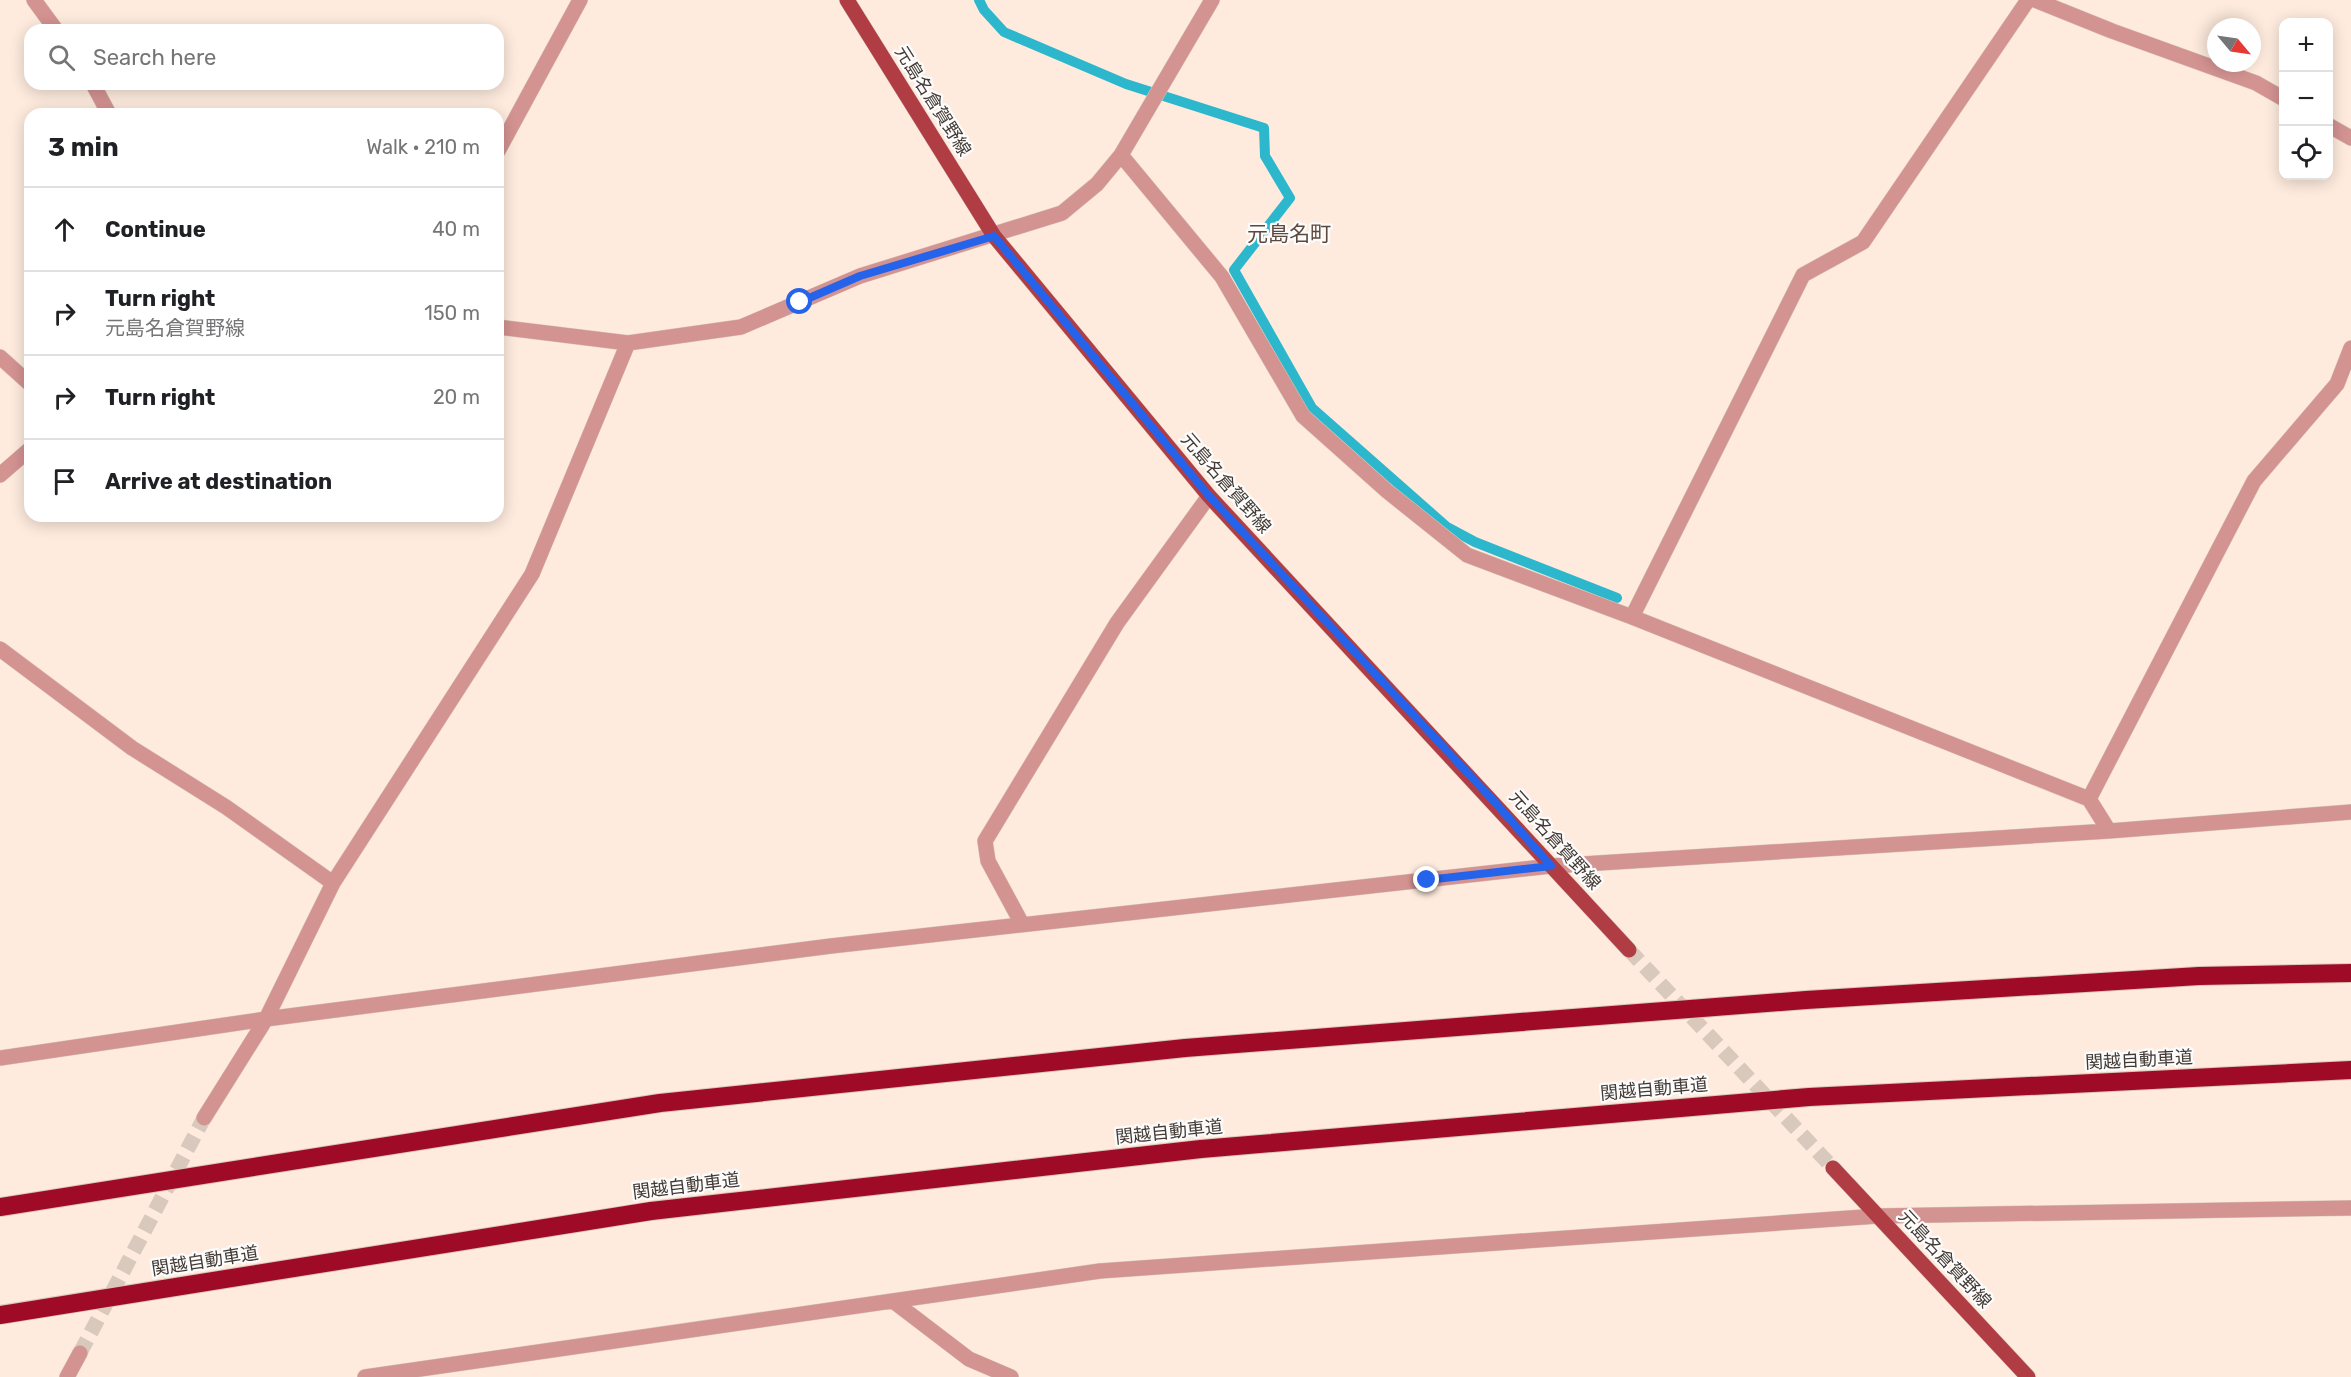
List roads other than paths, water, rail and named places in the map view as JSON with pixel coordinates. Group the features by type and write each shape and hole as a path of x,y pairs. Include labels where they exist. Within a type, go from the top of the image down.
{"highway":[{"path":"0,1207 660,1103 1185,1048 1806,1000 2199,976 2351,973"},
{"name":"関越自動車道","path":"0,1315 651,1211 1201,1149 1809,1096 2351,1070"}],"main road":[{"name":"元島名倉賀野線","path":"847,0 994,236 1209,496 1629,950"},
{"name":"元島名倉賀野線","path":"1833,1168 2028,1377"}],"street":[{"path":"34,0 52,24"},
{"path":"504,140 580,0"},
{"path":"504,328 628,343 741,327 860,276 1062,213 1097,184 1121,155 1212,0"},
{"path":"1632,616 1803,275 1863,242 2028,0"},
{"path":"2035,0 2256,84 2279,97"},
{"path":"96,90 107,108"},
{"path":"2330,126 2351,138"},
{"path":"1121,155 1222,277 1303,416 1387,491 1467,555 1632,616 2090,799 2109,831"},
{"path":"204,1118 266,1019 333,883 532,574 628,343"},
{"path":"2090,799 2254,481 2346,375 2351,348"},
{"path":"0,357 24,379"},
{"path":"0,475 24,454"},
{"path":"1022,924 988,861 985,842 1117,623 1209,496"},
{"path":"0,650 132,748 226,807 333,883"},
{"path":"0,1058 266,1019 831,946 1551,866 2109,831 2351,812"},
{"path":"365,1377 1100,1271 1878,1216 2351,1208"},
{"path":"893,1301 969,1359 1011,1377"},
{"path":"67,1377 80,1353"}],"waterway":[{"path":"979,0 984,10 1004,32 1126,84 1264,128 1265,156 1290,198 1234,270 1312,408 1447,527 1475,542 1617,598"}],"tunnel":[{"path":"1629,950 1833,1168"},
{"path":"80,1353 204,1118"}],"district":[{"name":"元島名町","path":"1289,234"}]}
